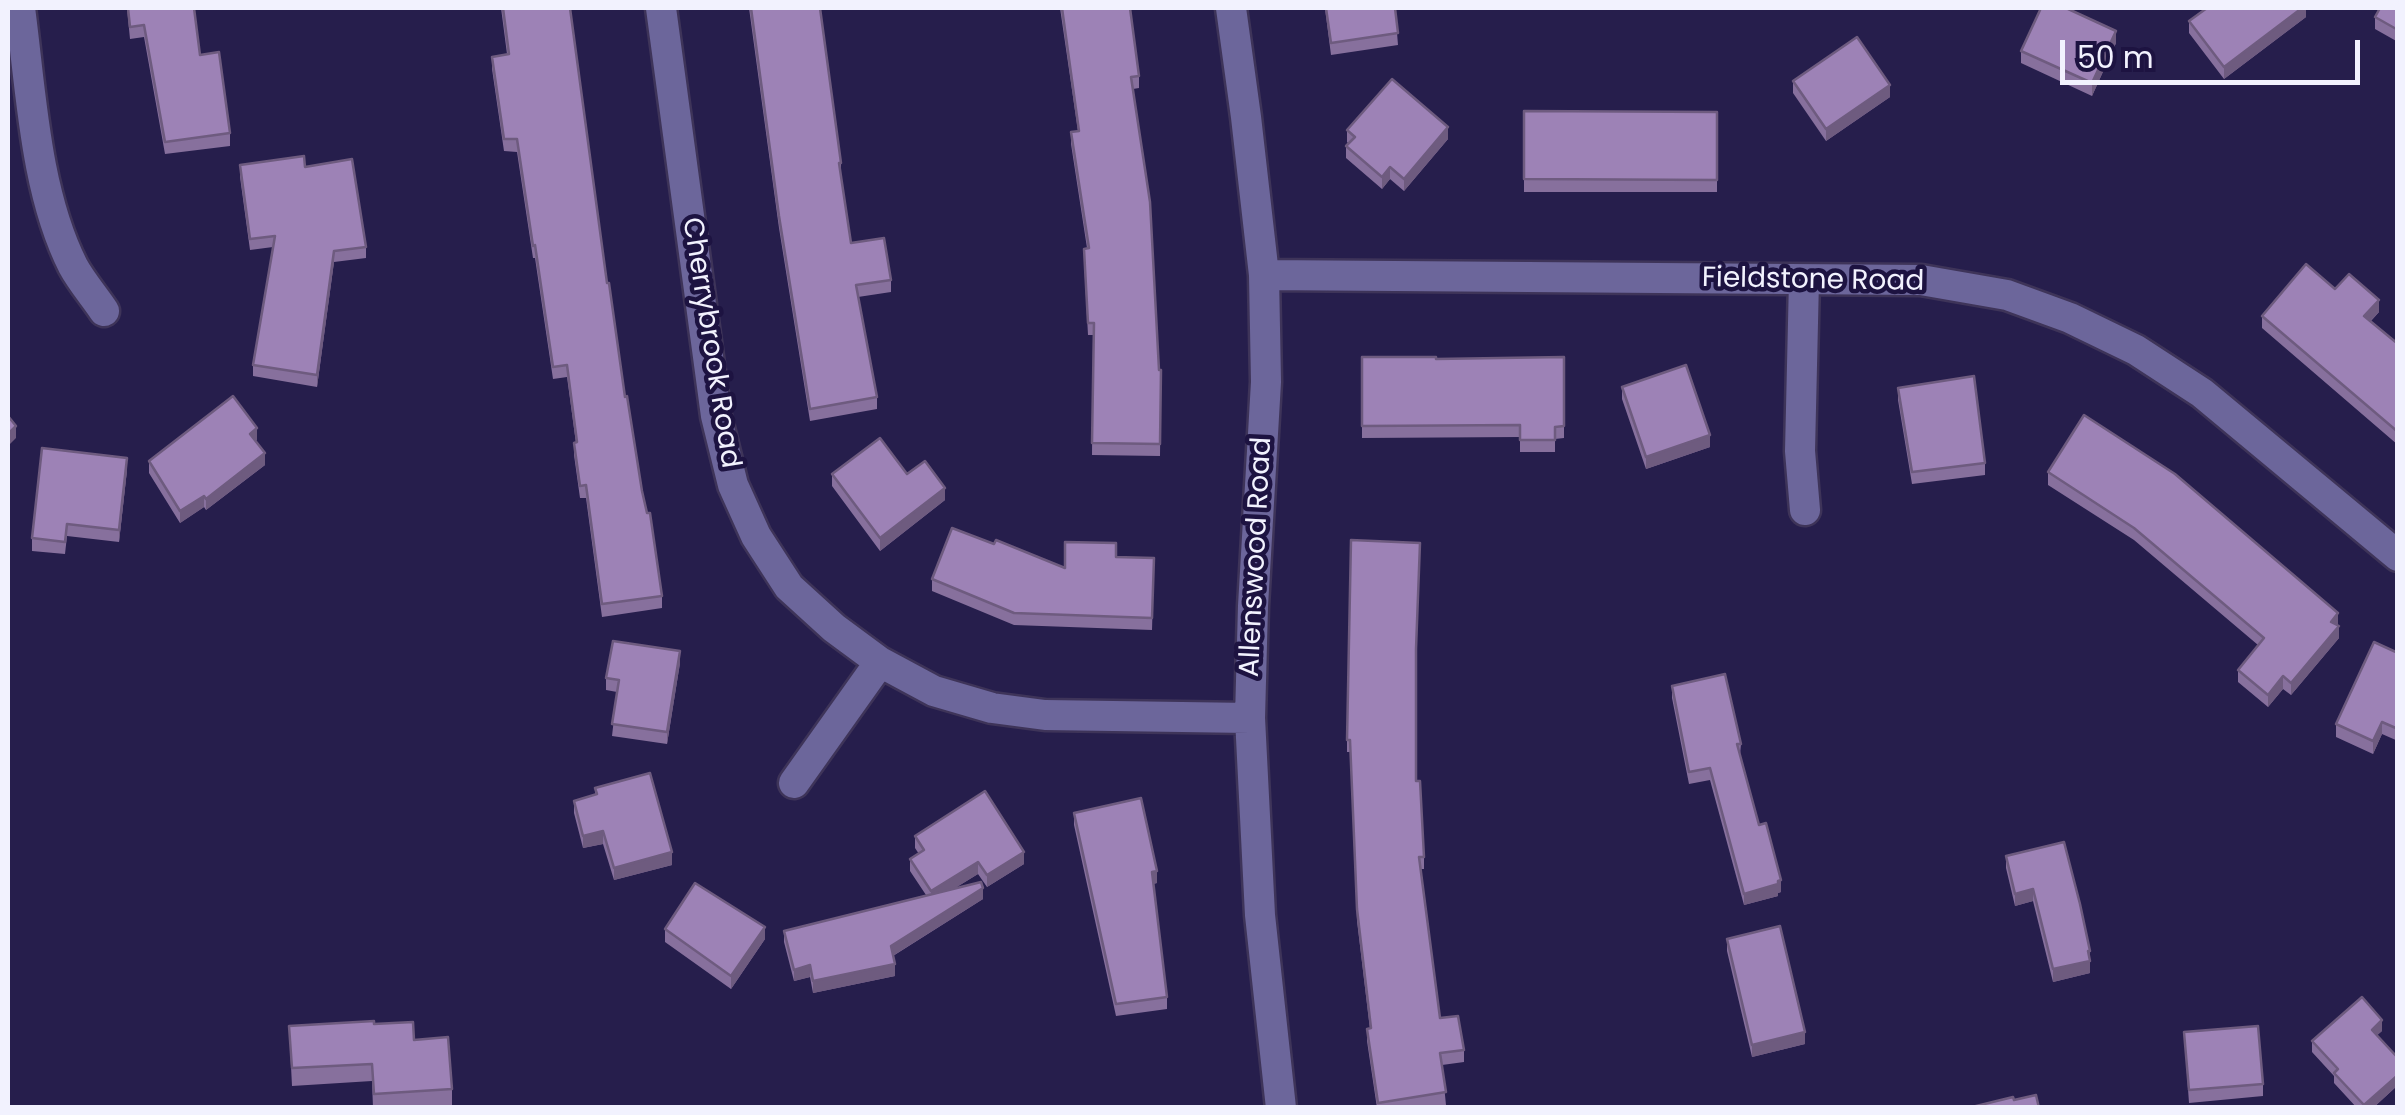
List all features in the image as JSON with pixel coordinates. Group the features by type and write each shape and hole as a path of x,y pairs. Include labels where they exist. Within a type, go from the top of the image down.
{"street":[{"path":"20,8 53,218 74,268 104,310"},
{"name":"Cherrybrook Road","path":"660,8 716,416 733,485 756,536 789,587 834,628 880,662 934,691 992,708 1046,715 1250,718"},
{"name":"Allenswood Road","path":"1230,8 1264,274 1266,382 1250,718 1260,914 1281,1108"},
{"name":"Fieldstone Road","path":"1264,274 1921,280 2006,294 2070,318 2136,350 2202,392 2398,556"},
{"path":"1804,280 1800,451 1805,510"},
{"path":"794,782 880,662"}],"building":[{"path":"128,8 194,8 200,55 219,52 230,133 165,142 144,25 130,27"},
{"path":"503,8 570,8 607,283 662,596 602,604 586,485 580,486 567,365 553,367 517,139 504,139 492,57 509,54"},
{"path":"751,8 820,8 851,243 884,238 891,280 856,285 877,397 810,409"},
{"path":"1062,8 1130,8 1139,76 1131,77 1150,202 1161,370 1160,444 1092,443 1094,323 1088,323 1084,249 1089,248 1071,132 1079,131"},
{"path":"1326,8 1395,8 1398,33 1331,43"},
{"path":"2041,8 2066,8 2116,31 2092,83 2021,51"},
{"path":"2207,8 2302,8 2224,67 2189,21"},
{"path":"2380,8 2398,8 2398,30 2375,17"},
{"path":"1857,37 1890,85 1826,129 1793,81"},
{"path":"1392,79 1448,127 1404,179 1390,167 1382,177 1346,146 1355,137 1347,130"},
{"path":"1524,111 1717,112 1717,180 1524,179"},
{"path":"304,156 305,167 352,159 366,247 334,251 317,375 253,365 275,236 250,239 240,165"},
{"path":"2306,264 2335,289 2349,274 2379,300 2364,316 2398,344 2398,432 2262,316"},
{"path":"1362,357 1564,357 1564,426 1555,427 1555,440 1520,440 1520,425 1362,426"},
{"path":"1686,365 1710,435 1646,457 1622,387"},
{"path":"1974,376 1985,463 1912,472 1898,388"},
{"path":"233,396 257,428 250,434 265,453 206,499 204,496 180,511 149,461"},
{"path":"2084,415 2175,474 2338,613 2331,622 2339,626 2291,683 2283,676 2268,695 2238,670 2264,638 2134,528 2048,472"},
{"path":"8,416 16,426 8,434"},
{"path":"880,438 907,474 925,461 945,488 880,538 832,474"},
{"path":"42,448 127,458 119,530 67,524 65,542 32,538"},
{"path":"952,528 994,544 996,540 1065,568 1065,542 1116,543 1116,557 1154,558 1152,618 1014,613 932,579"},
{"path":"1351,540 1420,543 1416,781 1420,781 1424,857 1419,857 1440,1018 1458,1016 1464,1050 1440,1053 1446,1092 1378,1103 1367,1029 1371,1028 1357,909 1347,740"},
{"path":"613,641 680,651 667,732 612,724 619,680 606,678"},
{"path":"2374,642 2398,653 2398,729 2382,722 2373,741 2336,724"},
{"path":"1725,674 1741,744 1737,744 1759,825 1766,823 1781,880 1744,894 1710,768 1689,772 1672,686"},
{"path":"650,773 672,852 614,868 603,831 583,836 574,801 597,794 595,788"},
{"path":"985,791 1024,852 987,875 978,862 931,891 910,859 924,850 915,836"},
{"path":"1141,798 1157,871 1152,872 1167,997 1116,1004 1074,813"},
{"path":"2064,842 2090,961 2053,969 2033,889 2015,894 2006,856"},
{"path":"981,882 983,888 891,946 895,964 813,981 810,965 794,970 784,931"},
{"path":"695,883 765,927 731,976 665,929"},
{"path":"1780,926 1805,1032 1752,1045 1727,939"},
{"path":"2362,997 2382,1020 2372,1030 2398,1058 2398,1075 2364,1105 2334,1073 2338,1069 2312,1041"},
{"path":"413,1022 414,1040 448,1037 452,1089 374,1094 372,1064 292,1068 289,1026"},
{"path":"2258,1026 2263,1084 2189,1090 2184,1032"},
{"path":"2036,1095 2039,1108 1968,1108 2013,1097 2014,1100"}]}
